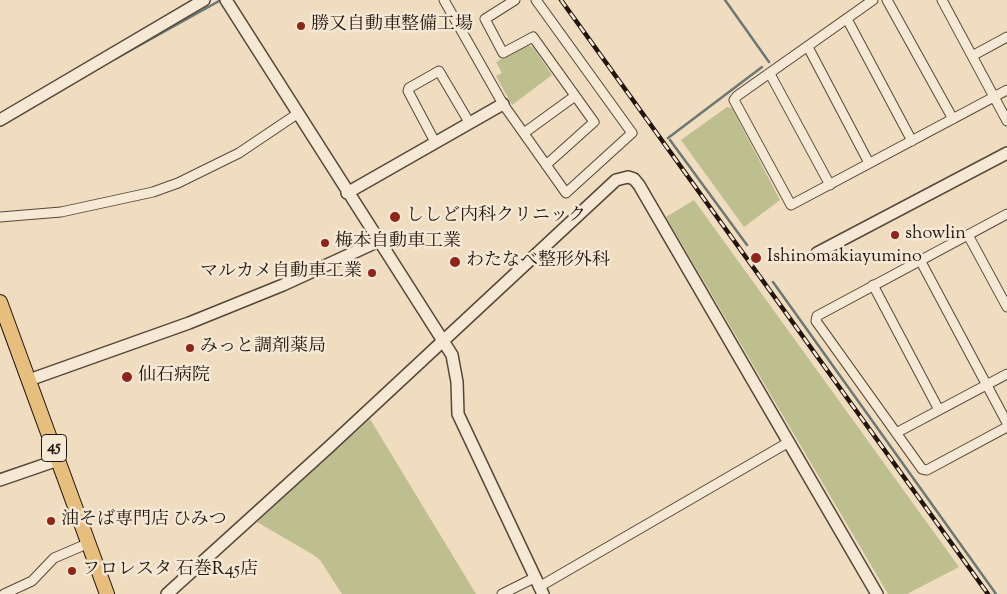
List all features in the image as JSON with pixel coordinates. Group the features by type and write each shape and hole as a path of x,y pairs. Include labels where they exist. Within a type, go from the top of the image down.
{"highway":[{"name":"45","path":"0,302 107,594"}],"street":[{"path":"0,120 183,5 204,0"},
{"path":"226,0 296,114 444,341 456,366 458,414 539,586"},
{"path":"444,0 503,104 566,193 632,133 536,0"},
{"path":"515,0 485,19 503,52 533,36 594,122 546,165"},
{"path":"872,0 734,100 791,206 1007,90"},
{"path":"887,0 953,119"},
{"path":"942,0 1007,120"},
{"path":"846,20 912,141"},
{"path":"972,56 1007,37"},
{"path":"808,47 869,163"},
{"path":"435,142 408,91 409,88 439,71 469,122"},
{"path":"770,74 830,185"},
{"path":"524,133 575,96"},
{"path":"347,193 503,104"},
{"path":"0,217 61,212 152,192 178,183 239,153 296,114"},
{"path":"817,253 1007,152"},
{"path":"167,594 444,341 616,180 628,177 634,179 639,185 877,594"},
{"path":"1007,214 816,316 816,321 922,469 928,470 1007,427"},
{"path":"968,235 1007,307"},
{"path":"29,380 189,322 283,285 379,241"},
{"path":"920,260 1007,423"},
{"path":"873,286 939,410"},
{"path":"896,433 1007,374"},
{"path":"502,594 539,586 789,442"},
{"path":"0,480 58,460"},
{"path":"4,594 32,581 54,558 89,543"}],"green space":[{"path":"528,45 533,47 552,75 512,105 496,76 502,73 496,62"},
{"path":"727,107 732,108 780,200 744,227 681,140"},
{"path":"694,200 959,567 907,594 888,594 666,217"},
{"path":"370,419 476,594 342,594 320,560 257,522"}],"waterway":[{"path":"115,59 221,0"},
{"path":"725,0 769,62"},
{"path":"668,138 762,67"},
{"path":"670,140 747,245"},
{"path":"773,282 996,594"}],"railway":[{"path":"561,0 988,594"}],"place":[{"name":"勝又自動車整備工場","path":"301,26"},
{"name":"ししど内科クリニック","path":"395,217"},
{"name":"showlin","path":"895,235"},
{"name":"梅本自動車工業","path":"325,243"},
{"name":"Ishinomakiayumino","path":"756,258"},
{"name":"わたなべ整形外科","path":"455,262"},
{"name":"マルカメ自動車工業","path":"372,273"},
{"name":"みっと調剤薬局","path":"190,348"},
{"name":"仙石病院","path":"127,377"},
{"name":"油そば専門店 ひみつ","path":"51,521"},
{"name":"フロレスタ 石巻R45店","path":"72,571"}]}
